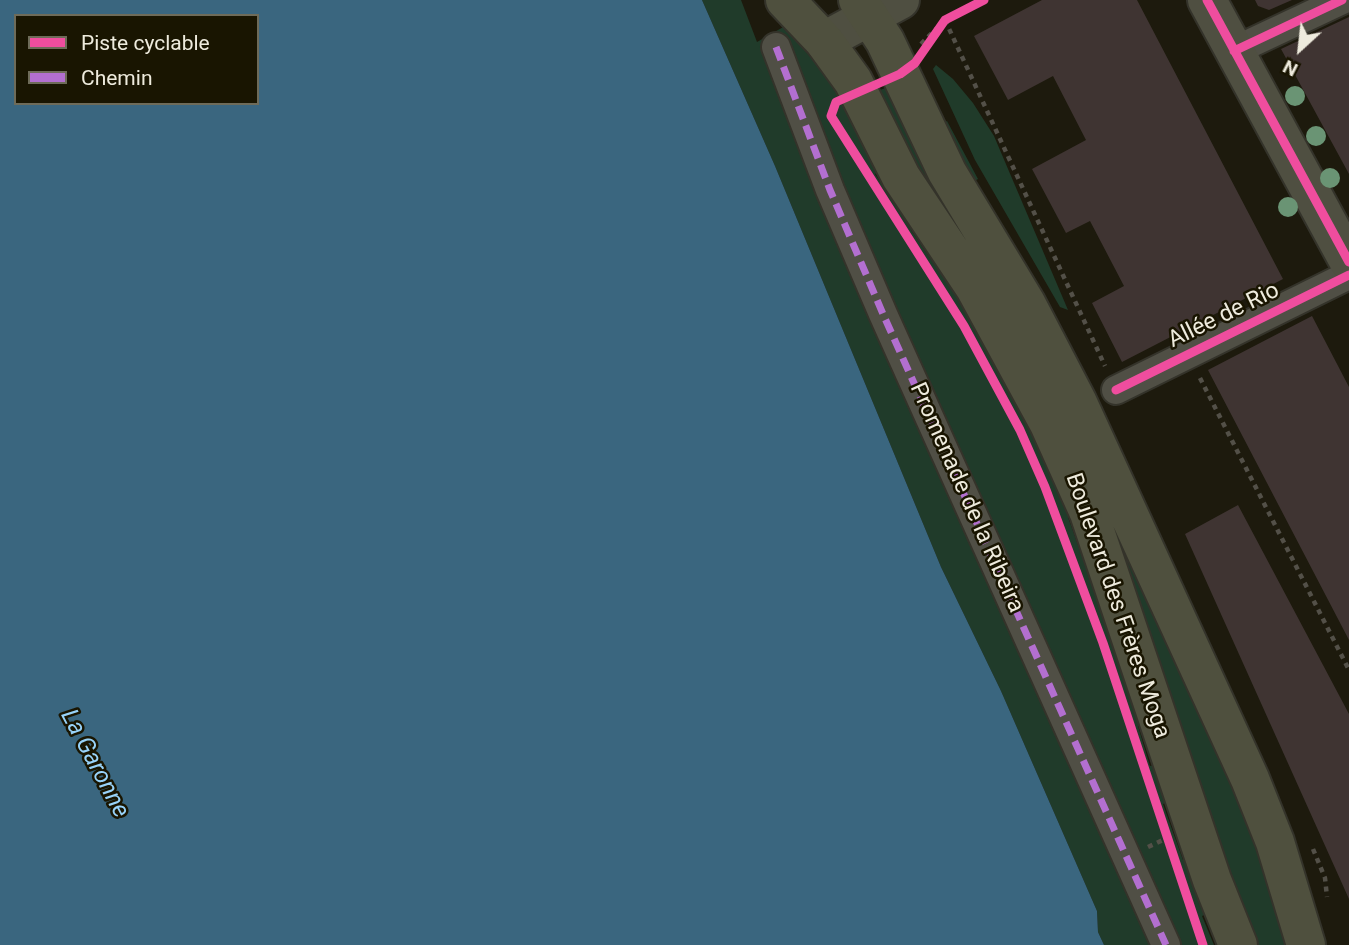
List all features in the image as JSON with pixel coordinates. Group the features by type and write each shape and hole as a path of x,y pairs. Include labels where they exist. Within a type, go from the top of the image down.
{"main road":[{"name":"Boulevard des Frères Moga","path":"785,0 824,41 853,81 917,203 989,311 1049,424 1089,513 1212,880 1238,945"},
{"name":"Boulevard des Frères Moga","path":"876,5 911,61 947,172 1026,303 1077,401 1250,779 1275,842 1306,945"}],"street":[{"path":"1207,0 1349,262"},
{"path":"1234,51 1342,0"},
{"path":"824,41 876,5"},
{"name":"Promenade de la Ribeira","path":"776,47 830,190 883,314 1166,945"},
{"name":"Allée de Rio","path":"1116,390 1349,275"}],"path":[{"path":"911,61 946,20 984,0"},
{"path":"911,61 946,20"},
{"path":"946,20 1116,390"},
{"path":"1188,355 1349,670"},
{"path":"1163,827 1170,850"}],"green space":[{"path":"702,0 741,0 757,42 785,26 808,43 884,168 875,174 888,194 897,189 919,224 911,230 935,265 943,260 967,315 1078,513 1068,517 1083,559 1093,555 1105,620 1118,662 1128,659 1148,722 1138,726 1150,766 1161,763 1174,800 1163,804 1183,860 1194,857 1213,911 1202,916 1214,945 1104,945 1098,932 1097,911 1001,691 941,567 775,166"},
{"path":"936,65 953,79 973,103 994,136 1068,310 1060,307 975,160 933,69"},
{"path":"894,85 1002,291 1243,793 1294,945 1254,945 1201,804 927,191 874,92"},
{"path":"947,121 978,179 969,184 938,126"}],"water":[{"name":"La Garonne","path":"0,0 702,0 775,166 941,567 1001,691 1097,911 1098,932 1104,945 0,945"}],"building":[{"path":"1042,0 1137,0 1283,279 1122,362 1092,303 1124,286 1090,221 1066,233 1032,169 1086,140 1053,76 1008,100 974,36"},
{"path":"1255,0 1292,0 1269,10 1258,6"},
{"path":"1349,17 1349,174 1281,49"},
{"path":"1312,316 1349,387 1349,640 1208,370"},
{"path":"1238,505 1349,714 1349,899 1185,534"}],"marked path":[{"path":"776,47 830,190 883,314 1166,945"}],"cycle path":[{"path":"984,0 945,20 915,63 900,74 836,102 831,116 964,326 1020,430 1045,487 1103,643 1203,945"},
{"path":"1207,0 1349,262"},
{"path":"1234,51 1342,0"},
{"path":"1116,390 1349,275"}]}
